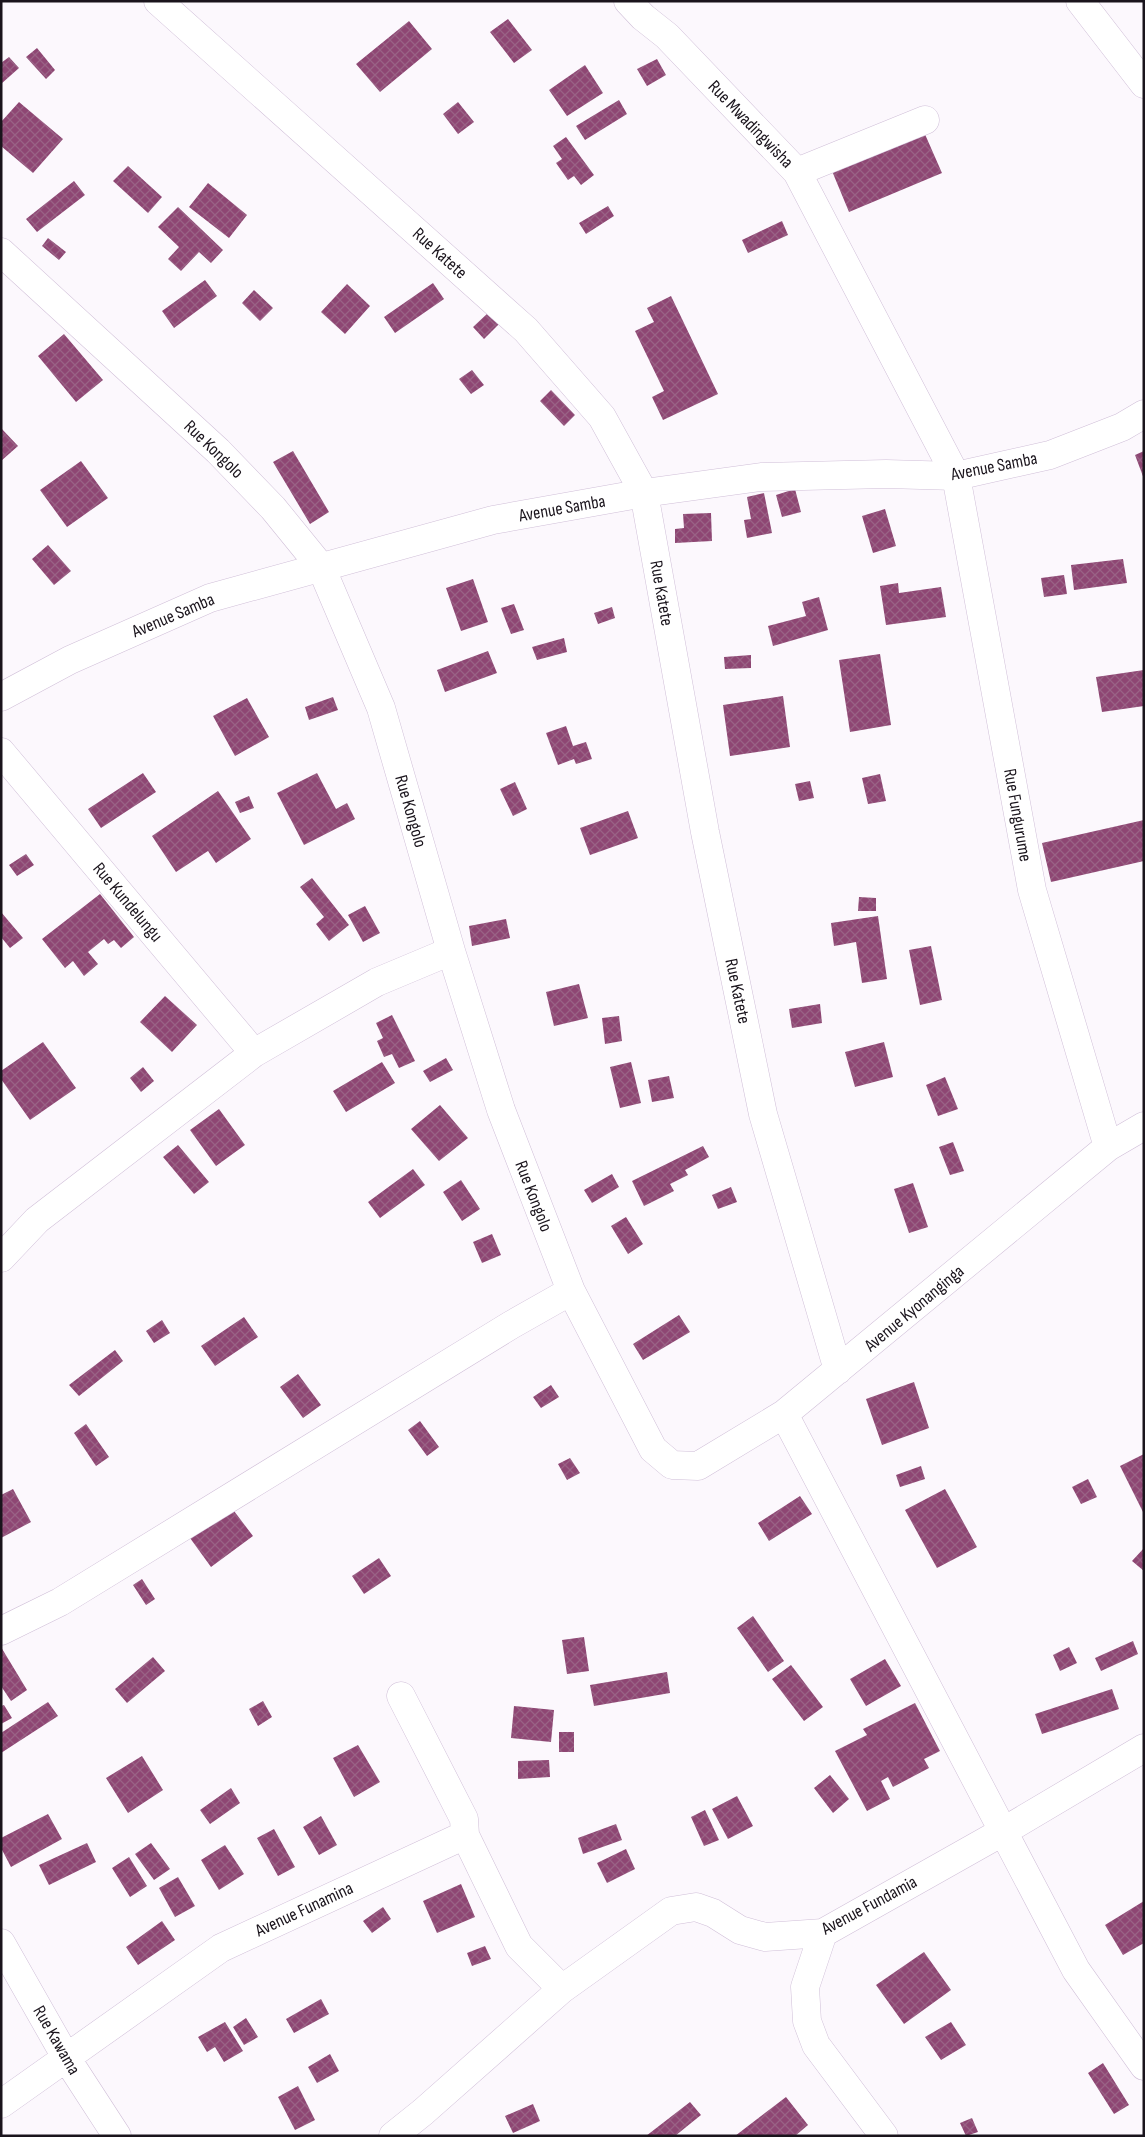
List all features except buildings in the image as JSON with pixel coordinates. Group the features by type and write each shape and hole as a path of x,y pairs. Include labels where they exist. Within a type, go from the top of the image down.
{"street":[{"name":"Rue Katete","path":"158,1 526,330 602,417 644,493 705,832 763,1114 838,1370"},
{"name":"Rue Mwadingwisha","path":"628,1 643,17 667,36 796,172 925,120"},
{"path":"1080,1 1144,84"},
{"name":"Rue Fungurume","path":"796,172 956,476 1032,890 1108,1147"},
{"name":"Rue Kongolo","path":"1,252 218,451 273,508 321,567 381,708 451,951 501,1110 571,1291 652,1449 672,1465"},
{"name":"Avenue Samba","path":"1,697 70,660 210,598 493,520 644,493 762,476 886,474 956,476 1050,455 1122,427 1144,414"},
{"name":"Rue Kundelungu","path":"1,752 254,1053"},
{"path":"1,1258 37,1220 254,1053 377,982 451,951"},
{"name":"Avenue Kyonanginga","path":"672,1465 698,1466 784,1414 1108,1147 1144,1126"},
{"path":"1,1631 60,1602 511,1325 571,1291"},
{"path":"784,1414 1076,1970 1144,2066"},
{"path":"401,1696 464,1819 465,1835 519,1946 562,1989"},
{"name":"Avenue Fundamia","path":"393,2136 423,2112 562,1989 671,1911 696,1907 713,1913 740,1930 765,1937 823,1934 1004,1831 1144,1748"},
{"name":"Avenue Funamina","path":"1,2104 221,1948 465,1835"},
{"path":"823,1934 805,1987 807,2021 816,2045 884,2136"},
{"name":"Rue Kawama","path":"1,1943 67,2059 117,2136"}]}
